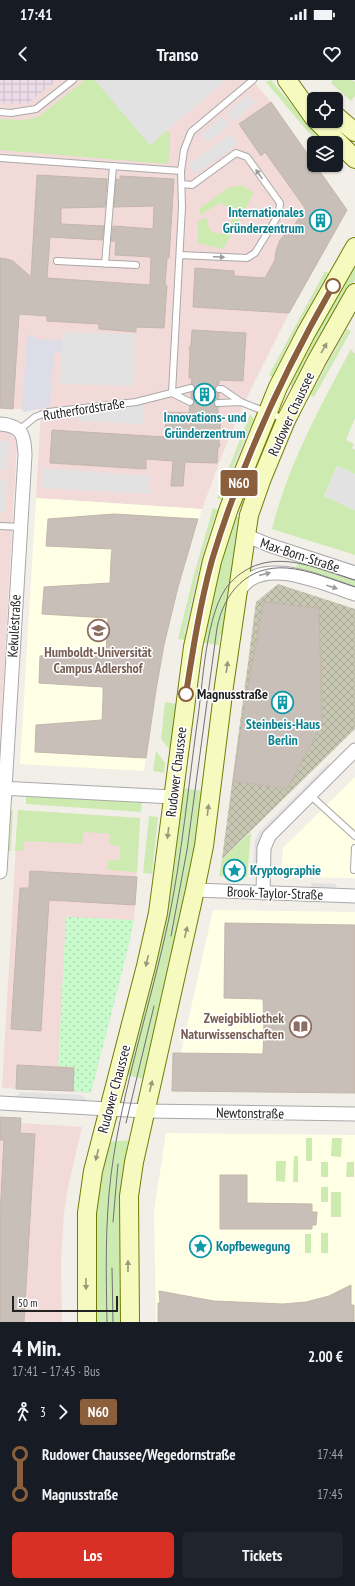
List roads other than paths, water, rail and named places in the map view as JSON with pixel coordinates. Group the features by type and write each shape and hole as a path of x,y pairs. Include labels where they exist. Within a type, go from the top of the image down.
{"main road":[{"path":"288,81 307,94"},
{"path":"288,81 307,108"},
{"path":"343,122 355,132"},
{"path":"324,128 355,159"},
{"name":"Rudower Chaussee","path":"87,1322 87,1213 93,1171 146,966 158,913 193,647 210,568 229,508 278,387 306,333 355,247"},
{"name":"Rudower Chaussee","path":"130,1322 128,1263 129,1196 134,1162 204,846 236,597 249,515 262,478 286,420 317,360 355,293"}],"street":[{"path":"0,424 14,426 19,430"},
{"name":"Kekuléstraße","path":"0,872 3,788 25,455 24,439 19,430"},
{"name":"Max-Born-Straße","path":"245,535 272,547 355,573"},
{"name":"Max-Born-Straße","path":"236,597 246,582 258,576 273,572 292,575 355,594"},
{"path":"263,893 264,848 269,836 355,750"},
{"path":"3,788 172,798"},
{"name":"Brook-Taylor-Straße","path":"195,890 355,896"},
{"name":"Newtonstraße","path":"0,1103 108,1110 355,1114"}],"lane":[{"path":"0,112 11,113 36,109 72,80"},
{"path":"190,402 172,393 180,255 181,171 184,150 191,132 253,80"},
{"path":"180,255 247,258 255,253 279,214 280,202 247,157 236,153 192,185 182,184"},
{"path":"0,158 181,171"},
{"path":"105,264 113,166"},
{"path":"57,261 136,265"},
{"name":"Rutherfordstraße","path":"19,430 35,417 48,412 136,402 191,388"},
{"path":"219,389 222,389 241,402 268,411 286,420"},
{"path":"218,404 241,402"},
{"path":"0,526 20,527"},
{"path":"310,795 355,836"},
{"path":"354,870 355,848"}],"tram line":[{"path":"107,1322 107,1230 111,1175 129,1078 162,950 174,894 206,650 215,611 222,595 230,583 244,571 259,564 275,561 291,562 307,565 355,580"},
{"path":"171,936 187,850 217,628 225,603 240,583 250,576 273,568 296,569 355,587"},
{"path":"126,1123 154,1006"},
{"path":"113,1222 118,1164"},
{"path":"112,1268 113,1322"}],"place":[{"name":"Internationales Gründerzentrum","path":"320,220"},
{"name":"Innovations- und Gründerzentrum","path":"205,395"},
{"name":"Humboldt-Universität Campus Adlershof","path":"98,630"},
{"name":"Magnusstraße","path":"186,694"},
{"name":"Steinbeis-Haus Berlin","path":"283,702"},
{"name":"Kryptographie","path":"234,870"},
{"name":"Zweigbibliothek Naturwissenschaften","path":"300,1026"},
{"name":"Kopfbewegung","path":"200,1246"}]}
